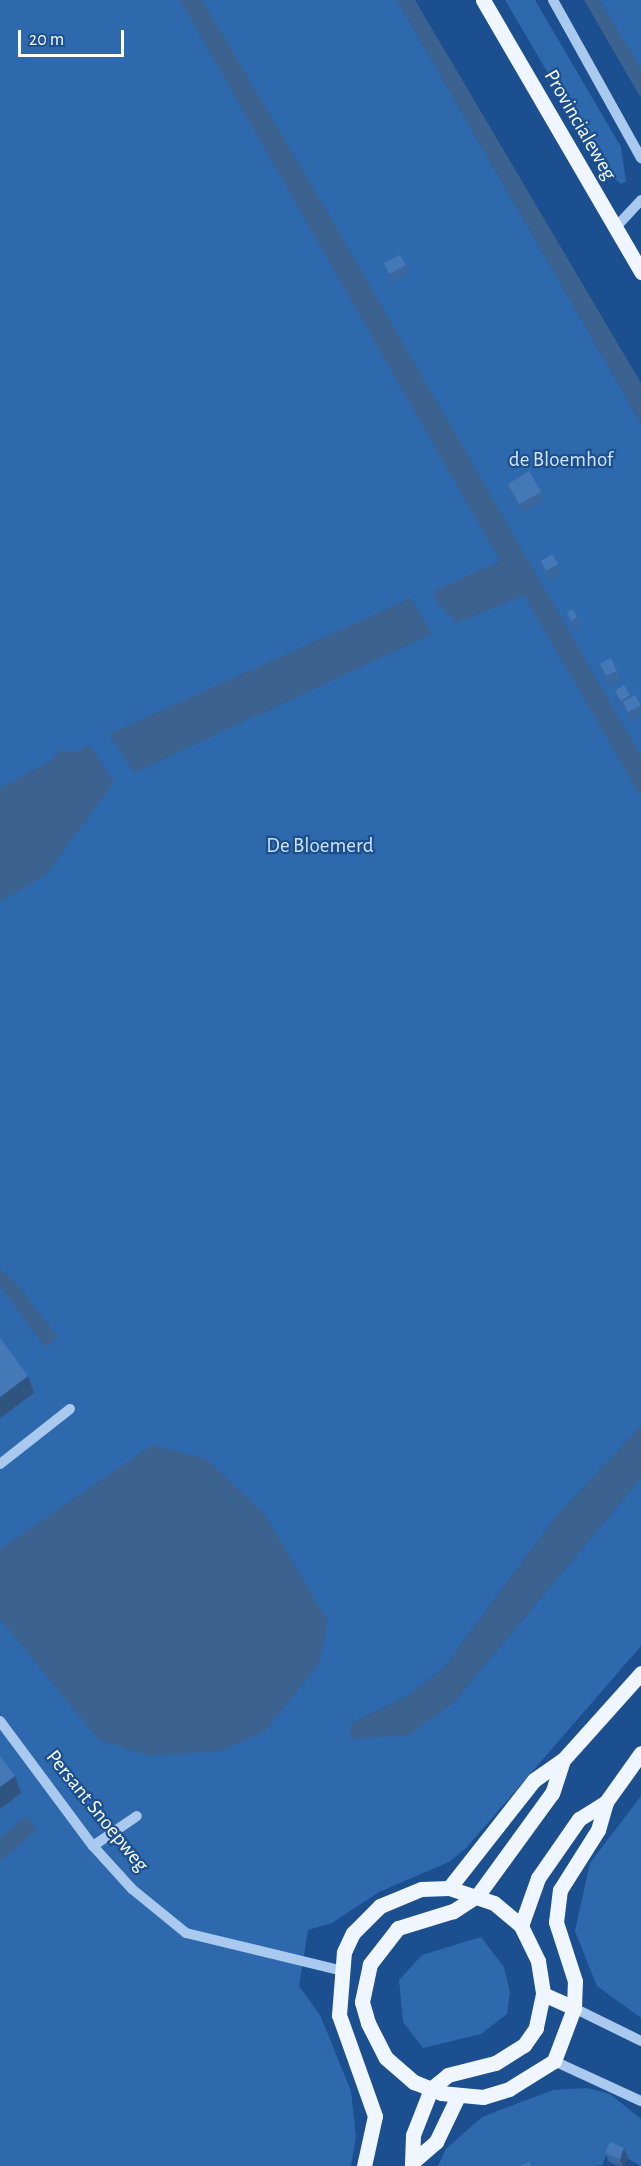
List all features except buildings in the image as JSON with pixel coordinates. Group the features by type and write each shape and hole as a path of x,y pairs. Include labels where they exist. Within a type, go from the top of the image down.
{"main road":[{"name":"Provincialeweg","path":"483,0 641,272"},
{"path":"449,1888 534,1780 563,1760 641,1673"},
{"path":"563,1760 552,1793 478,1895 453,1911 398,1928 370,1964 363,1985 368,2023 386,2058 431,2089 458,2096 483,2097 509,2089 554,2061 574,2008 575,1981 561,1938 560,1890 598,1830 606,1802 641,1753"},
{"path":"521,1926 538,1878 579,1819 606,1802"},
{"path":"364,2166 375,2116 369,2090 343,2033 339,1971 353,1933 380,1906 421,1889 449,1888 478,1895 521,1926 538,1961 543,1994 536,2028 524,2045 495,2063 448,2075 431,2089 413,2135 413,2163"},
{"path":"339,1971 363,1985"},
{"path":"543,1994 574,2008"},
{"path":"413,2163 436,2142 458,2096"}],"street":[{"path":"553,0 641,158"},
{"path":"616,227 641,200"},
{"path":"0,1464 70,1409"},
{"name":"Persant Snoepweg","path":"0,1721 93,1846 132,1889 186,1933 339,1971"},
{"path":"93,1846 138,1816"},
{"path":"574,2008 641,2041"},
{"path":"554,2061 641,2101"}],"green space":[{"name":"De Bloemerd","path":"0,0 397,0 641,423 641,1426 554,1519 443,1669 404,1698 350,1724 453,1703 641,1478 641,1646 466,1848 449,1862 379,1892 332,1923 308,1930 299,1986 320,2015 351,2091 356,2136 351,2166 0,2166"},
{"path":"505,0 535,0 621,147 626,182 621,184 606,172"},
{"path":"599,0 641,0 641,70"},
{"path":"641,1796 641,2018 597,1986 575,1931 590,1863"},
{"path":"481,1937 504,1967 510,1992 507,2014 481,2034 423,2048 403,2022 399,1980 422,1955"},
{"path":"587,2088 610,2094 641,2119 641,2166 609,2148 602,2165 595,2166 438,2166 446,2149 482,2117 553,2090"}],"shaded area":[{"path":"180,0 202,0 332,220 641,756 641,797 524,595 457,623 437,602 433,591 500,561"},
{"path":"397,0 415,0 641,383 641,423"},
{"path":"584,0 599,0 641,69 641,98"},
{"path":"411,598 432,634 134,773 109,734"},
{"path":"90,745 114,782 45,876 0,901 0,788 52,760 61,749 75,753"},
{"path":"0,1269 15,1282 58,1338 45,1347 0,1286"},
{"path":"641,1426 641,1478 453,1703 409,1735 352,1739 350,1724 404,1698 443,1669 554,1519"},
{"path":"152,1445 207,1459 266,1516 328,1622 318,1665 264,1732 219,1751 149,1756 98,1739 0,1619 0,1549"},
{"path":"26,1816 37,1830 0,1861 0,1838"}],"park label":[{"name":"de Bloemhof","path":"561,460"}]}
